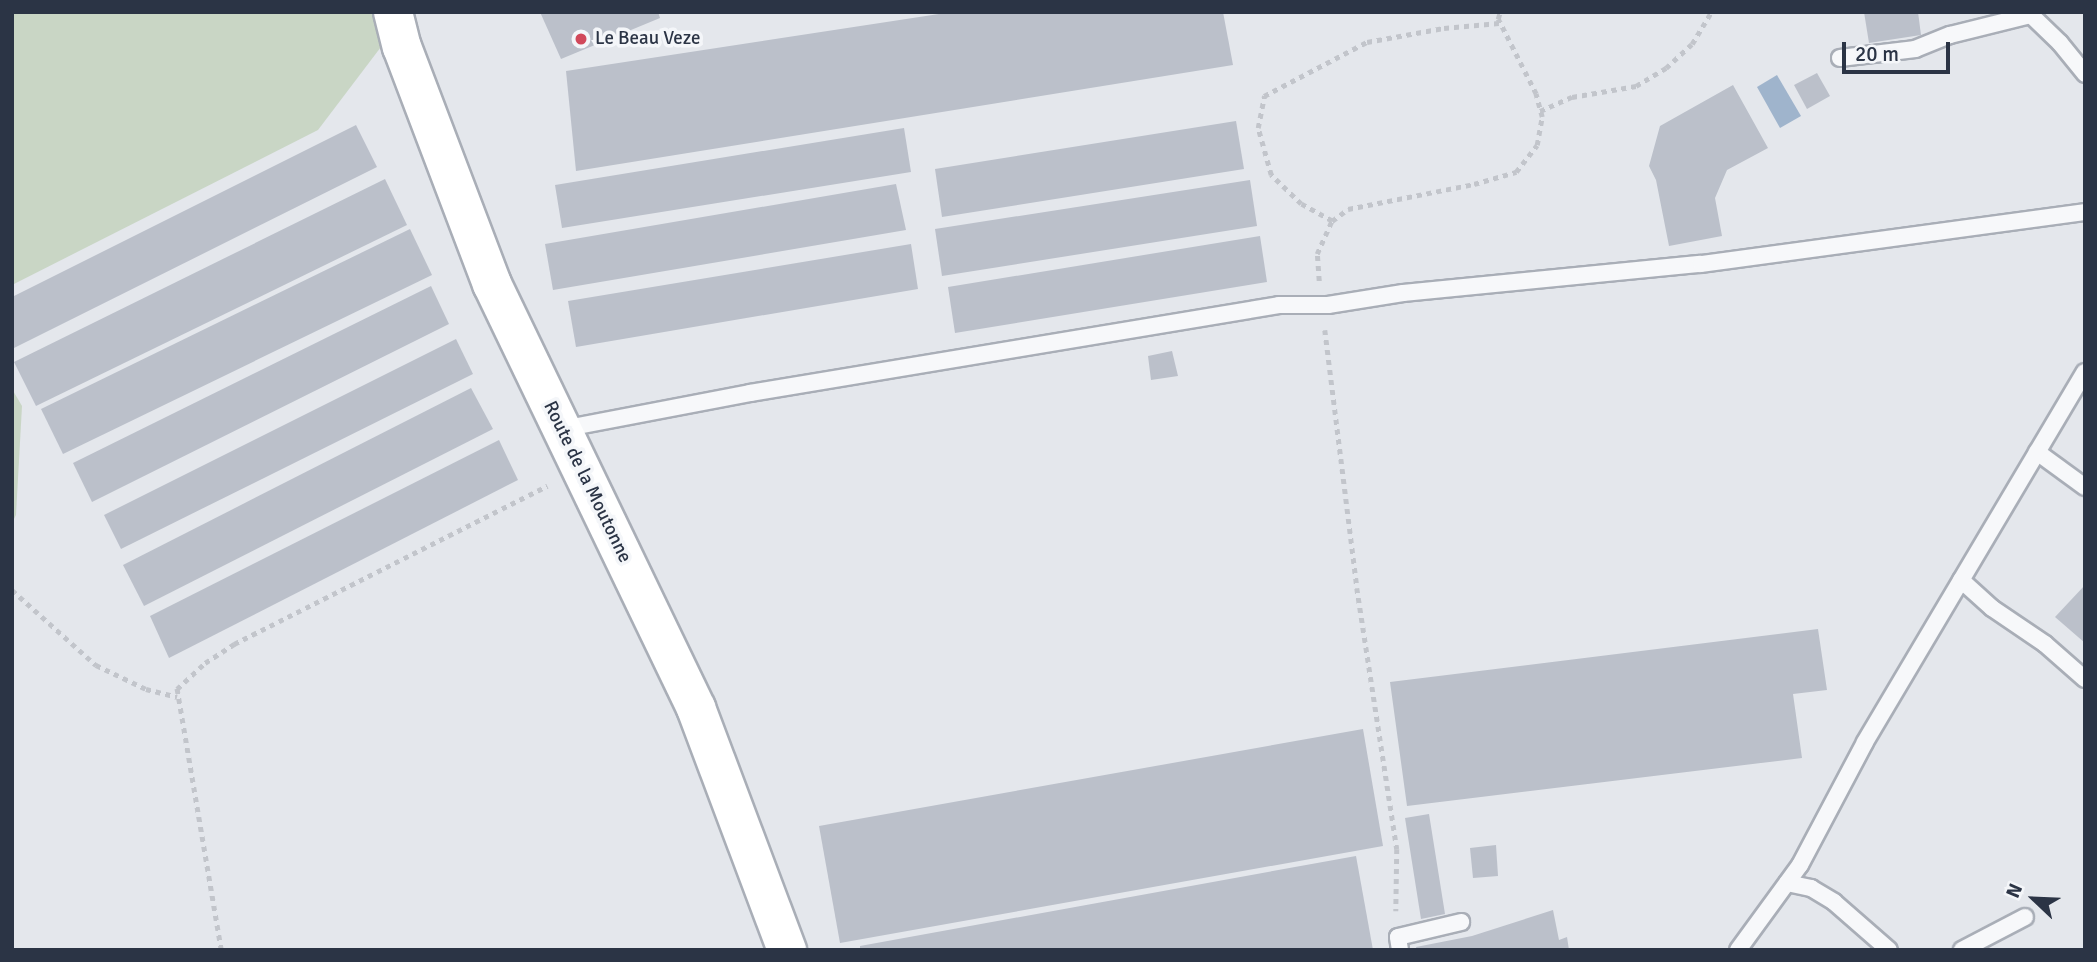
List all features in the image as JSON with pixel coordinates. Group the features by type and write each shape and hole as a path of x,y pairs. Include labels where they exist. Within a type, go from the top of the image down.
{"main road":[{"name":"Route de la Moutonne","path":"393,12 402,47 492,284 696,708 787,950"}],"lane":[{"path":"1840,58 1915,49 1950,34 2031,15 2060,43 2085,74"},
{"path":"562,429 750,393 1279,305 1322,305 1403,293 1701,264 2085,212"},
{"path":"1738,950 1800,866 1865,741 2085,372"},
{"path":"2037,452 2085,487"},
{"path":"1961,580 2085,678"},
{"path":"1787,883 1811,888 1834,902 1889,950"},
{"path":"1962,950 2025,917"},
{"path":"1399,944 1461,922"}],"path":[{"path":"1399,944 1396,849 1357,588 1317,254 1332,221 1348,209 1474,184 1516,172 1537,145 1540,111 1536,94 1499,23 1500,12"},
{"path":"1540,111 1573,97 1636,86 1666,68 1692,44 1711,12"},
{"path":"1332,221 1301,205 1271,175 1258,128 1264,96 1367,42 1444,28 1499,23"},
{"path":"221,950 177,690 205,663 234,644 579,468"},
{"path":"12,590 96,665 146,689 177,697"}],"green space":[{"path":"12,12 379,12 387,39 318,130 12,285"},
{"path":"12,389 22,406 16,515 12,523"}],"water":[{"path":"1777,75 1801,116 1780,128 1757,87"}],"building":[{"name":"Le Beau Veze","path":"540,12 658,12 660,18 561,59"},
{"path":"952,12 1223,12 1233,65 576,171 566,71"},
{"path":"1864,12 1918,12 1921,35 1869,43"},
{"path":"1817,73 1830,96 1807,109 1794,85"},
{"path":"1733,85 1768,148 1727,170 1715,198 1722,236 1669,246 1656,180 1649,166 1660,126"},
{"path":"1236,121 1244,169 942,217 935,169"},
{"path":"356,125 377,167 12,349 12,297"},
{"path":"904,128 911,172 562,228 555,185"},
{"path":"385,179 407,225 36,406 14,362"},
{"path":"1250,180 1257,226 942,276 935,229"},
{"path":"896,184 906,230 553,290 545,244"},
{"path":"410,229 432,275 63,454 41,409"},
{"path":"1260,236 1267,282 955,333 948,287"},
{"path":"911,244 918,289 576,347 568,301"},
{"path":"431,286 449,324 92,502 73,463"},
{"path":"456,339 473,374 121,549 104,515"},
{"path":"1172,351 1178,376 1151,380 1148,356"},
{"path":"471,388 493,429 144,606 123,565"},
{"path":"499,440 518,480 169,658 150,616"},
{"path":"2085,585 2085,643 2055,617"},
{"path":"1818,629 1827,690 1793,694 1802,758 1407,806 1390,682"},
{"path":"1363,729 1383,846 840,943 819,826"},
{"path":"1429,814 1445,914 1421,919 1405,818"},
{"path":"1496,845 1498,876 1473,878 1470,848"},
{"path":"1356,856 1373,950 860,950 860,946"},
{"path":"1553,910 1559,940 1567,937 1569,950 1417,950 1416,947 1472,936"}],"place":[{"name":"Le Beau Veze","path":"581,39"}]}
